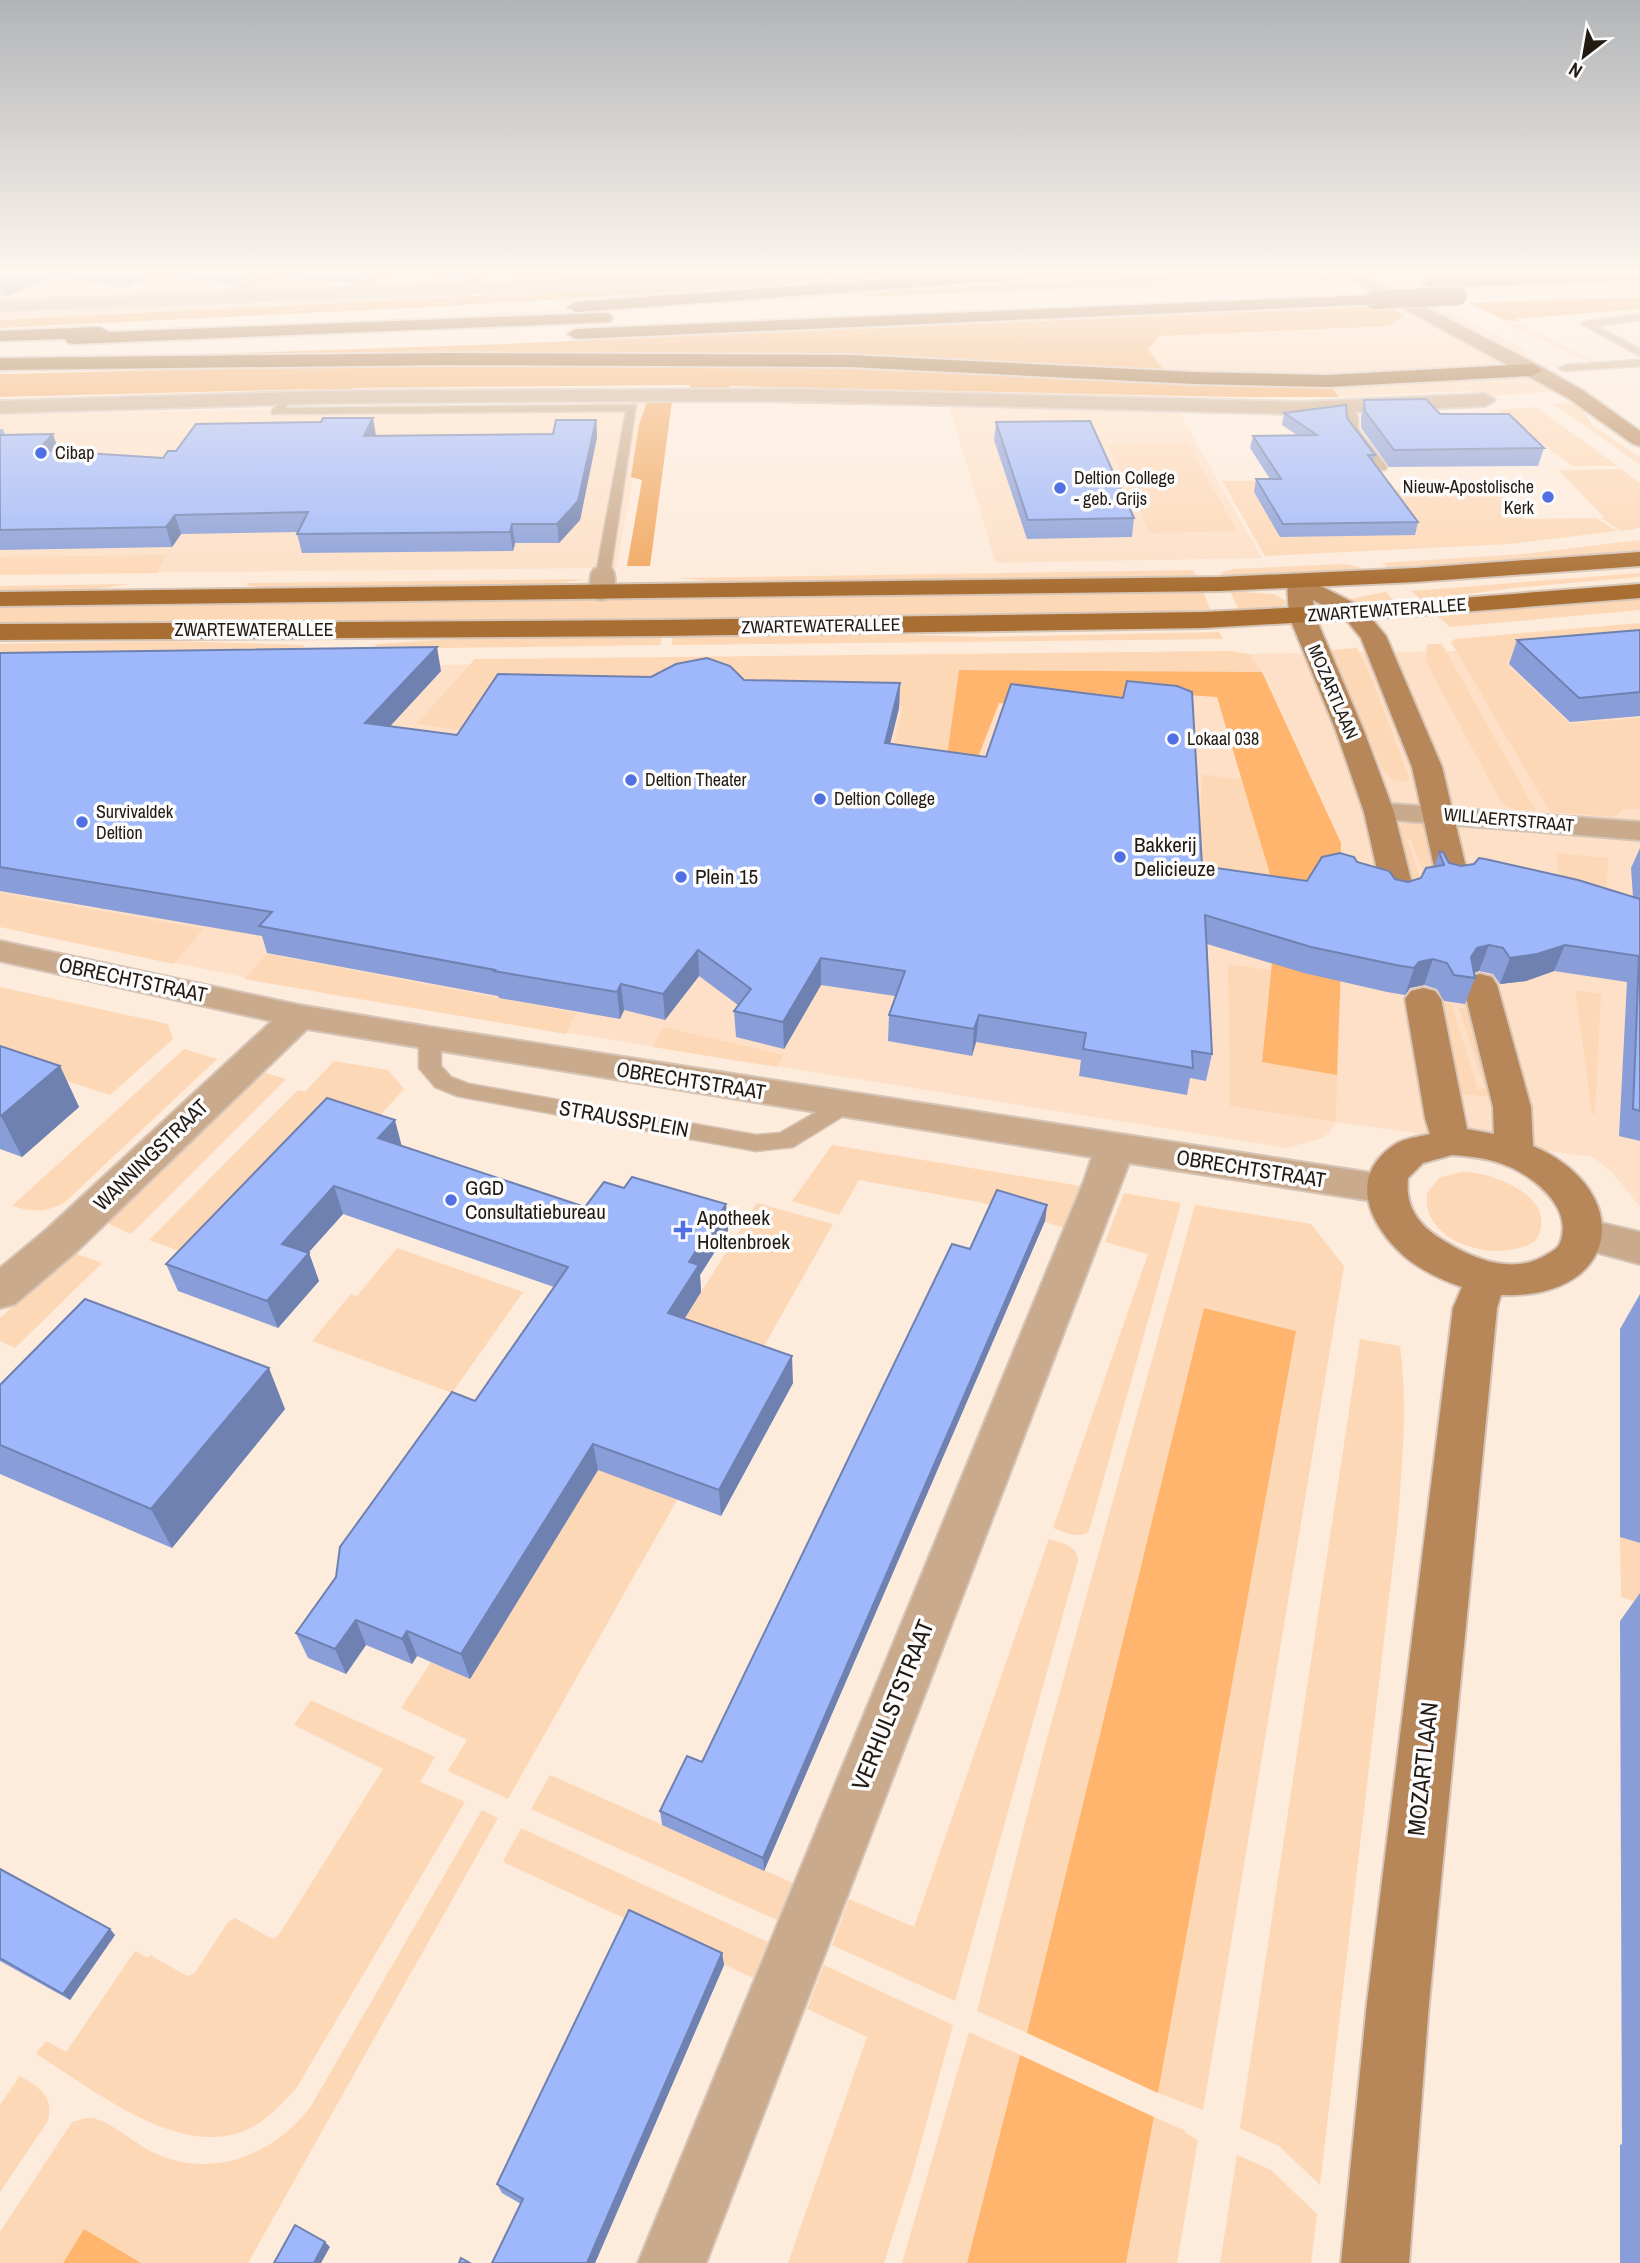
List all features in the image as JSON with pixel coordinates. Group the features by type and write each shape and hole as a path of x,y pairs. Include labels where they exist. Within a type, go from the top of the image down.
{"highway":[{"path":"1265,380 1353,380"}],"main road":[{"name":"ZWARTEWATERALLEE","path":"0,599 602,583 1299,582 1640,559"},
{"name":"ZWARTEWATERALLEE","path":"0,632 663,628 1204,620 1640,591"}],"street":[{"path":"1550,380 1579,396 1640,440"},
{"path":"1585,380 1602,389"},
{"path":"0,407 288,398 781,395 1230,407 1347,406 1485,400"},
{"path":"1299,582 1353,612 1373,636 1427,767 1453,880"},
{"name":"MOZARTLAAN","path":"1299,582 1302,615 1350,731 1379,812 1399,896"},
{"name":"WILLAERTSTRAAT","path":"1379,812 1640,831"},
{"name":"OBRECHTSTRAAT","path":"0,951 299,1016 430,1039 1385,1189"},
{"path":"1480,985 1512,1107 1514,1153"},
{"path":"1423,999 1444,1118 1452,1141"},
{"name":"WANNINGSTRAAT","path":"0,1292 62,1240 299,1016"},
{"path":"1452,1141 1483,1144 1514,1153 1544,1170 1566,1189 1580,1211 1584,1234 1579,1252 1565,1267 1555,1272 1544,1277 1517,1280 1488,1278 1455,1268 1426,1252 1403,1232 1390,1210 1385,1189 1389,1174 1399,1160 1422,1147 1452,1141"},
{"name":"VERHULSTSTRAAT","path":"672,2263 1104,1181 1114,1147"},
{"path":"1584,1234 1640,1248"},
{"name":"MOZARTLAAN","path":"1375,2263 1398,2003 1475,1308 1488,1278"}],"lane":[{"path":"288,398 276,412 632,407 602,583"},
{"path":"1347,406 1352,417 1352,429 1381,467"},
{"name":"STRAUSSPLEIN","path":"430,1039 430,1068 443,1082 465,1091 756,1143 785,1141 845,1105"}],"shaded area":[{"path":"0,380 1201,380 1329,384 1339,397 730,386 729,389 690,390 690,385 353,388 351,394 313,394 315,389 0,397"},
{"path":"1428,380 1535,380 1562,391 1479,397 1471,391 1339,397 1329,384"},
{"path":"688,398 1092,406 1093,410 685,401"},
{"path":"672,401 289,405 295,403"},
{"path":"672,401 650,566 627,566 642,480 631,477 639,425 647,402"},
{"path":"647,402 616,568 0,574 0,415"},
{"path":"1577,402 1592,425 1640,457 1640,465 1554,404"},
{"path":"949,406 1179,412 1262,558 996,563"},
{"path":"1536,407 1618,466 1572,466 1497,410"},
{"path":"1188,444 1237,531 1150,533 1108,445"},
{"path":"1621,469 1640,483 1640,528 1621,531 1601,518 1604,517 1558,470"},
{"path":"1368,480 1416,493 1501,494 1523,519 1596,518 1617,531 1509,544 1265,556 1222,481"},
{"path":"1640,540 1640,553 1390,570 1383,563 1523,554"},
{"path":"166,555 157,573 0,575 0,557"},
{"path":"1343,564 1356,566 1367,572 1220,576 1233,569"},
{"path":"1193,570 1197,578 746,585 678,578"},
{"path":"1640,573 1640,577 1513,588 1422,600 1411,591"},
{"path":"588,579 528,588 304,591 247,586 248,583"},
{"path":"130,584 60,594 0,595 0,586"},
{"path":"1230,591 1273,594 1285,600 1286,604 1276,609 1239,610"},
{"path":"1386,592 1396,603 1355,605 1344,600"},
{"path":"1204,593 1211,612 0,629 0,608"},
{"path":"1640,599 1640,610 1450,627 1436,615"},
{"path":"1640,623 1640,651 1505,663 1570,724 1640,718 1640,809 1623,809 1615,817 1550,812 1451,642 1455,639"},
{"path":"1219,632 1223,639 672,645 673,635 859,633 984,637"},
{"path":"661,635 661,645 375,649 376,644 484,637"},
{"name":"Deltion College","path":"1640,636 1640,1207 1612,1172 1593,1157 1336,1122 1322,1138 1287,1148 327,994 0,927 0,671 1458,651"},
{"path":"172,641 304,645 302,650 0,654 0,644"},
{"path":"1427,644 1442,644 1536,811 1512,809 1501,802 1426,662"},
{"path":"1357,648 1373,681 1409,778 1405,782 1392,780 1382,768 1330,650"},
{"path":"1230,651 1249,654 1262,672 959,670 947,755 889,768 903,706 745,702 476,732 416,724 475,659"},
{"path":"959,670 1262,672 1341,843 1343,915 1337,1075 1262,1062 1278,901 1217,697 1144,692 1143,699 1106,696 1105,706 999,703 977,760 947,756"},
{"path":"1202,774 1242,780 1278,901 1198,883"},
{"path":"1422,822 1440,889 1429,888 1411,840 1407,839 1422,884 1410,900 1396,829 1404,823"},
{"path":"1556,853 1608,858 1607,885 1599,895 1561,887"},
{"path":"0,893 203,929 174,964 0,927"},
{"path":"267,954 576,1013 566,1034 244,979"},
{"path":"1228,964 1270,970 1262,1062 1337,1075 1336,1122 1230,1106"},
{"path":"0,987 168,1024 173,1039 110,1095 0,1059"},
{"path":"1468,987 1498,1098 1455,1093 1433,1003 1451,1003 1478,1089 1485,1089 1459,1008 1464,1008 1459,992"},
{"path":"1575,990 1601,994 1595,1114 1592,1113"},
{"path":"663,1027 784,1055 777,1067 653,1047"},
{"path":"184,1049 217,1059 65,1202 39,1210 12,1206"},
{"path":"334,1061 388,1070 404,1089 376,1120 196,1257 149,1240 298,1090 305,1092"},
{"path":"263,1072 286,1079 131,1234 109,1224 109,1220"},
{"path":"832,1145 1081,1186 1082,1189 1065,1228 979,1202 859,1180 839,1215 792,1201"},
{"path":"1461,1172 1490,1176 1506,1182 1532,1200 1540,1212 1541,1226 1535,1241 1520,1248 1484,1250 1449,1237 1436,1225 1428,1211 1427,1193 1439,1178"},
{"path":"1124,1193 1181,1203 1089,1531 1076,1535 1053,1528 1148,1254 1105,1242"},
{"path":"757,1203 833,1224 508,1799 448,1771 467,1740 401,1708 431,1662 470,1678 671,1340"},
{"path":"1195,1205 1311,1224 1344,1266 1203,2110 1158,2093 1296,1331 1204,1308 1027,2033 977,2011 1044,1749"},
{"path":"397,1248 523,1292 452,1393 312,1341 351,1294 357,1296"},
{"path":"77,1254 102,1263 15,1348 0,1341 0,1318 71,1256"},
{"path":"1204,1308 1296,1331 1158,2093 1027,2033"},
{"path":"1360,1339 1400,1346 1404,1390 1402,1455 1398,1521 1320,2185 1279,2146 1240,2128"},
{"path":"1620,1537 1640,1543 1640,1603 1621,1597"},
{"path":"1049,1539 1072,1548 1078,1561 955,2001 832,1945 849,1899 914,1927"},
{"path":"311,1700 435,1757 420,1782 465,1802 297,2087 285,2100 252,2127 218,2137 191,2135 163,2127 108,2100 36,2054 46,2041 66,2052 135,1951 148,1958 150,1955 187,1976 195,1973 228,1922 235,1918 270,1938 275,1938 280,1933 383,1769 294,1725"},
{"path":"550,1775 793,1883 777,1920 531,1809"},
{"path":"482,1810 498,1818 248,2263 141,2263 84,2230 63,2263 0,2263 0,2232 72,2122 91,2118 100,2120 150,2151 172,2160 194,2164 217,2163 259,2150 296,2124 311,2106"},
{"path":"521,1828 768,1942 753,1978 503,1862"},
{"path":"824,1965 953,2025 913,2172 884,2263 788,2263 867,2037 807,2009"},
{"path":"969,2032 1020,2055 967,2263 902,2263"},
{"path":"1020,2055 1154,2117 1126,2263 967,2263"},
{"path":"20,2076 44,2094 49,2105 48,2121 0,2192 0,2105"},
{"path":"1154,2117 1186,2131 1185,2133 1198,2140 1177,2263 1126,2263"},
{"path":"1237,2155 1271,2170 1317,2214 1311,2263 1220,2263"},
{"path":"84,2229 141,2263 63,2263"}],"building":[{"path":"1426,399 1440,414 1509,414 1544,448 1394,450 1365,411 1364,400"},
{"path":"1346,405 1347,418 1375,455 1368,455 1418,522 1283,524 1256,479 1281,479 1253,436 1317,435 1284,413"},
{"path":"323,418 373,418 364,436 553,434 556,420 596,420 578,501 557,524 512,524 510,532 297,534 308,512 175,515 166,527 0,530 0,435 53,434 38,450 163,458 168,451 176,451 196,424 321,422"},
{"name":"Deltion College - geb. Grijs","path":"1090,421 1134,518 1028,520 996,422"},
{"path":"1640,630 1640,692 1579,698 1517,640"},
{"path":"437,647 365,723 457,735 498,674 651,677 676,664 707,658 730,666 744,680 900,683 885,743 986,757 1011,684 1123,698 1127,681 1177,686 1192,692 1202,866 1307,881 1322,857 1340,853 1354,857 1357,862 1389,871 1395,879 1408,882 1421,878 1426,868 1444,865 1439,852 1443,852 1449,863 1461,866 1474,864 1479,858 1485,859 1578,880 1640,899 1640,1111 1633,1109 1639,956 1565,945 1537,954 1510,958 1503,948 1489,945 1477,948 1471,957 1475,978 1454,975 1447,963 1433,959 1419,962 1414,968 1396,965 1311,947 1205,915 1212,1054 1192,1051 1193,1068 1083,1049 1086,1033 979,1015 974,1029 889,1015 905,971 821,958 783,1022 734,1011 751,989 698,950 663,994 621,984 617,992 259,926 272,912 0,867 0,653"},
{"path":"0,1046 60,1066 1,1116 0,1115"},
{"path":"327,1098 395,1120 378,1138 585,1207 604,1182 624,1188 632,1177 726,1204 689,1262 699,1265 668,1313 792,1356 719,1490 593,1444 461,1654 407,1631 402,1639 356,1620 335,1649 296,1633 336,1577 340,1547 452,1392 475,1401 568,1267 334,1186 282,1244 309,1253 267,1301 166,1264"},
{"path":"997,1190 1047,1205 763,1858 660,1811 687,1756 702,1762 952,1244 970,1249"},
{"path":"85,1299 269,1368 151,1509 0,1445 0,1385"},
{"path":"0,1869 110,1929 63,1994 0,1958"},
{"path":"629,1910 722,1953 587,2263 492,2263 523,2199 497,2184"},
{"path":"295,2225 325,2242 314,2263 274,2263"}],"place":[{"name":"Cibap","path":"41,453"},
{"name":"Deltion College - geb. Grijs","path":"1060,488"},
{"name":"Nieuw-Apostolische Kerk","path":"1548,497"},
{"name":"Lokaal 038","path":"1173,739"},
{"name":"Deltion Theater","path":"631,780"},
{"name":"Deltion College","path":"820,799"},
{"name":"Survivaldek Deltion","path":"82,822"},
{"name":"Bakkerij Delicieuze","path":"1120,857"},
{"name":"Plein 15","path":"681,877"},
{"name":"GGD Consultatiebureau","path":"451,1200"},
{"name":"Apotheek Holtenbroek","path":"683,1230"}]}
